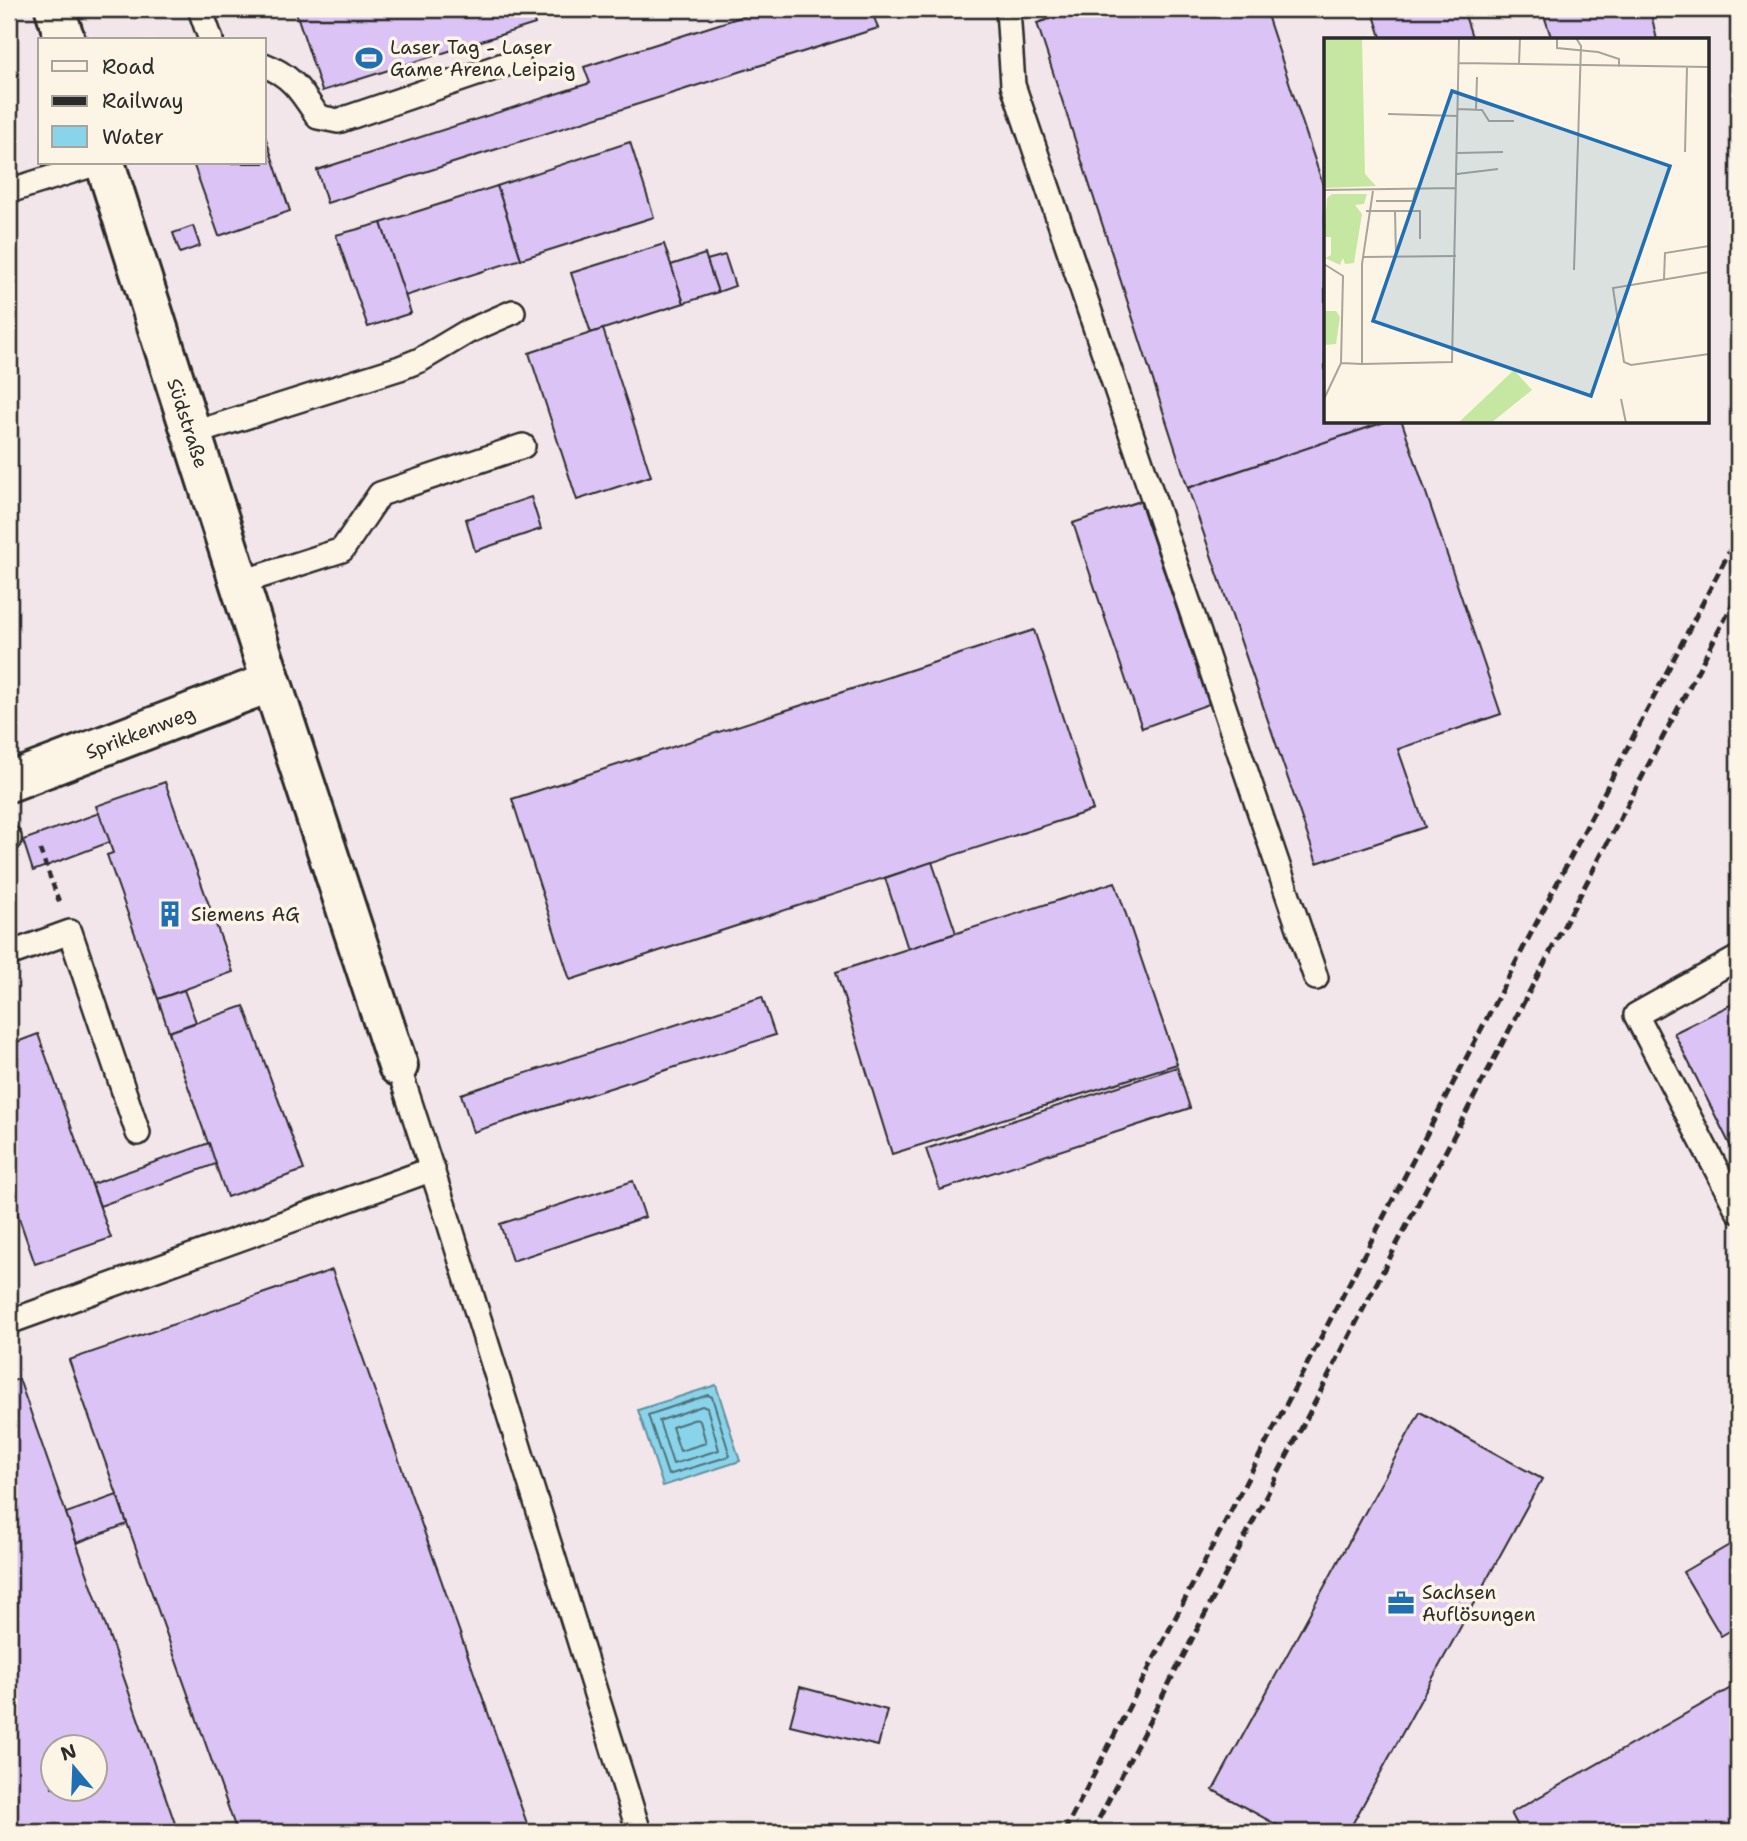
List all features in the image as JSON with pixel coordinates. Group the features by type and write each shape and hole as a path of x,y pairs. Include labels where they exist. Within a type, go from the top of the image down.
{"street":[{"path":"55,9 64,38"},
{"name":"Südstraße","path":"105,164 271,682 398,1066"},
{"name":"Sprikkenweg","path":"9,782 271,682"}],"lane":[{"path":"200,9 210,38"},
{"path":"1008,9 1013,85 1316,978"},
{"path":"266,66 281,71 301,92 318,117 338,121 518,60"},
{"path":"9,191 95,164"},
{"path":"191,434 401,368 467,332 513,312"},
{"path":"239,583 342,550 380,494 523,446"},
{"path":"9,954 70,932 138,1133"},
{"path":"1738,958 1636,1014 1738,1211"},
{"path":"398,1066 433,1169 639,1832"},
{"path":"9,1322 433,1169"}],"path":[{"path":"40,848 70,932"}],"shaded area":[{"path":"9,9 1738,9 1738,1832 935,1832 941,1820 933,1832 9,1832"}],"water":[{"path":"716,1385 740,1461 663,1486 638,1410"}],"building":[{"name":"Laser Tag - Laser Game Arena Leipzig","path":"295,9 530,9 535,24 322,91"},
{"path":"766,9 871,9 878,28 327,203 317,170 590,83 584,67"},
{"path":"1080,9 1265,9 1324,188 1324,424 1379,424 1188,488 1037,23"},
{"path":"1372,9 1463,9 1472,38 1381,38"},
{"path":"1542,9 1650,9 1657,38 1551,38"},
{"path":"266,139 290,211 219,236 193,164 266,164"},
{"path":"630,142 654,217 521,259 497,186"},
{"path":"497,186 521,259 405,296 381,223"},
{"path":"381,223 411,313 368,327 336,235"},
{"path":"193,226 200,246 180,253 173,233"},
{"path":"664,244 684,303 591,333 571,273"},
{"path":"705,254 718,292 684,303 671,265"},
{"path":"725,255 735,286 718,292 707,260"},
{"path":"603,329 651,476 577,500 529,353"},
{"path":"1379,424 1403,424 1501,714 1398,749 1425,827 1317,863 1188,488"},
{"path":"531,497 541,529 475,551 466,519"},
{"path":"1140,501 1209,704 1142,728 1073,523"},
{"path":"1034,630 1093,810 570,980 512,799"},
{"name":"Siemens AG","path":"165,782 233,972 158,999 107,855 113,853 96,806"},
{"path":"99,813 110,842 33,871 23,840"},
{"path":"932,862 956,933 908,949 885,878"},
{"path":"1115,882 1177,1064 892,1154 836,972"},
{"path":"184,990 196,1022 169,1032 158,999"},
{"path":"762,997 775,1035 473,1132 461,1094"},
{"path":"1738,1001 1738,1161 1674,1033"},
{"path":"244,1006 304,1170 227,1197 169,1032"},
{"path":"38,1034 111,1238 35,1264 9,1189 9,1045"},
{"path":"1177,1067 1190,1108 940,1190 926,1149"},
{"path":"209,1143 216,1164 100,1206 92,1184"},
{"path":"633,1181 645,1217 512,1261 500,1224"},
{"path":"332,1270 530,1832 237,1832 69,1360"},
{"path":"19,1379 178,1832 9,1832 9,1382"},
{"path":"1420,1412 1542,1479 1348,1832 1290,1832 1213,1790"},
{"path":"117,1495 127,1524 77,1543 66,1513"},
{"path":"1738,1540 1738,1626 1721,1636 1683,1572"},
{"path":"1738,1684 1738,1832 1521,1832 1511,1813"},
{"path":"800,1687 887,1710 878,1746 790,1725"}],"railway":[{"path":"1064,1832 1738,535"},
{"path":"1092,1832 1738,594"}],"place":[{"name":"Laser Tag - Laser Game Arena Leipzig","path":"369,58"},
{"name":"Siemens AG","path":"170,914"},
{"name":"Sachsen Auflösungen","path":"1401,1603"}]}
